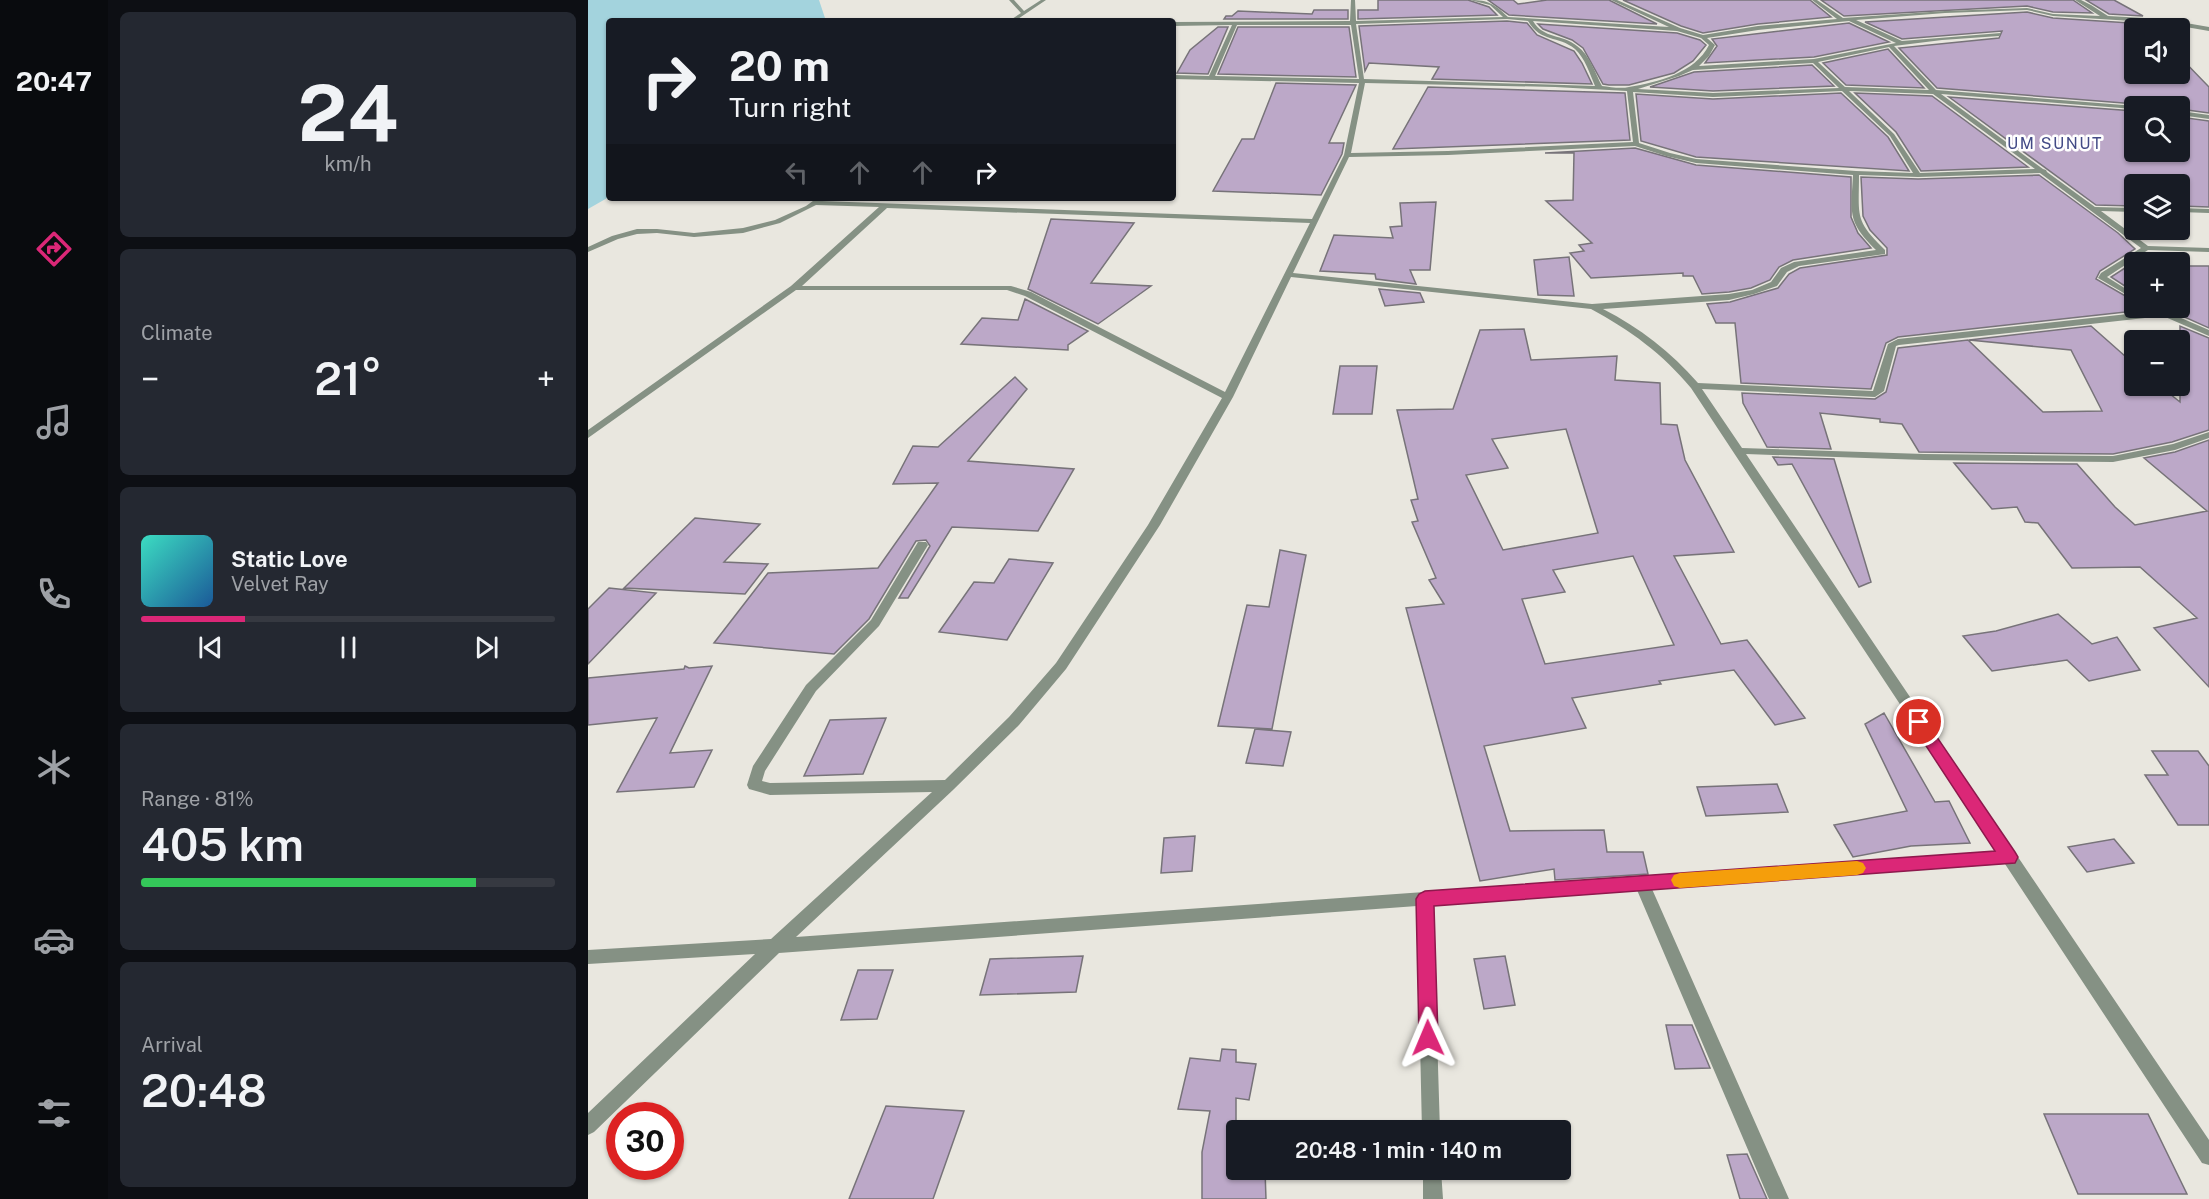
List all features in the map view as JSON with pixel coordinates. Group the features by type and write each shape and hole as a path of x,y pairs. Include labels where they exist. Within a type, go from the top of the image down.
{"street":[{"path":"1011,0 1022,12"},
{"path":"1015,18 1044,0"},
{"path":"588,1126 948,786 1014,721 1061,666 1154,525 1228,396 1290,275 1347,155 1362,82 1353,23 1353,0"},
{"path":"1472,0 1492,4 1508,18"},
{"path":"1613,0 1703,38 1712,45 1710,52 1694,68"},
{"path":"1814,0 1842,20"},
{"path":"2009,0 2027,9 2052,15 2163,21 2209,29"},
{"path":"2077,0 2109,19"},
{"path":"1703,38 1758,28 1850,19 2027,9"},
{"path":"1176,24 1353,23 1508,18 1678,29"},
{"path":"1529,19 1532,27 1542,34 1577,48 1599,87"},
{"path":"1850,19 1901,43"},
{"path":"1211,78 1235,24"},
{"path":"1630,89 1694,68 1814,61 1901,43 2000,34"},
{"path":"1890,46 1934,92 2146,248"},
{"path":"1814,61 1892,135 1918,175"},
{"path":"1176,77 1599,87 1713,95 1845,89 1934,92 2124,106"},
{"path":"1630,89 1636,144"},
{"path":"2190,114 2209,117"},
{"path":"1347,155 1448,153 1636,144 1668,155 1696,161 1856,173 1918,175 2044,171"},
{"path":"1290,275 1592,307 1729,297 1754,292 1774,284 1788,267 1882,252 1865,235 1855,217 1856,173"},
{"path":"588,250 624,234 644,231 706,235 747,229 776,221 818,201 885,206 1315,221"},
{"path":"588,435 794,288 885,206"},
{"path":"2093,209 2124,210"},
{"path":"2190,210 2209,211"},
{"path":"2140,252 2146,248 2209,250"},
{"path":"2124,262 2104,274 2102,278 2124,291"},
{"path":"794,288 1008,288 1028,294 1228,396"},
{"path":"1592,307 1639,331 1665,353 1695,386 2209,1156"},
{"path":"1695,386 1875,394 1879,391 1892,344 1898,342 2124,317"},
{"path":"2175,318 2209,333"},
{"path":"1738,451 1924,457 2113,459 2175,447 2209,435"},
{"path":"922,545 875,623 811,688 758,770 754,785 770,789 948,786"},
{"path":"588,957 776,946 2009,857"},
{"path":"1642,883 1779,1199"},
{"path":"1425,899 1431,1120"},
{"path":"1432,1180 1433,1199"}],"water":[{"path":"588,0 819,0 825,18 606,18 606,199 588,209"}],"building":[{"path":"1378,0 1468,0 1489,7 1497,15 1358,19 1358,10 1378,10"},
{"path":"1488,0 1513,0 1518,4 1547,0 1609,0 1657,24 1509,15"},
{"path":"1623,0 1810,0 1831,17 1758,24 1703,33 1681,26"},
{"path":"1821,0 2073,0 2092,13 2053,12 2027,6 1844,16"},
{"path":"2086,0 2114,0 2143,16 2109,14"},
{"path":"1314,10 1348,10 1348,19 1224,19 1238,11 1312,14"},
{"path":"2027,12 2053,18 2124,23 2124,84 2190,84 2190,67 2209,87 2209,113 2190,110 2190,96 2124,96 2124,103 1937,88 1899,48 1999,38 2002,31 1902,39 1865,22"},
{"path":"1507,21 1527,23 1537,35 1574,51 1592,84 1432,79 1439,67 1369,63 1365,71 1359,26"},
{"path":"1849,23 1889,42 1814,57 1705,63 1717,46 1712,39"},
{"path":"1538,24 1677,33 1700,40 1706,45 1693,61 1674,73 1629,85 1609,85 1603,84 1583,48 1572,40 1543,29"},
{"path":"1218,27 1228,27 1208,74 1177,73 1190,50"},
{"path":"1238,27 1349,27 1356,77 1218,74"},
{"path":"1888,49 1924,88 1846,85 1823,63"},
{"path":"1812,65 1834,86 1713,91 1650,87 1694,72"},
{"path":"1276,83 1356,85 1329,143 1344,143 1342,154 1321,195 1213,191 1242,139 1254,139"},
{"path":"1428,87 1625,93 1630,140 1393,149"},
{"path":"1841,93 1888,137 1909,171 1696,157 1641,141 1636,94 1713,99"},
{"path":"1855,93 1932,96 2028,167 1921,171 1896,132"},
{"path":"1949,97 2124,110 2124,162 2190,162 2190,118 2209,121 2209,207 2190,206 2190,174 2124,174 2124,206 2096,205"},
{"path":"1635,148 1696,165 1851,177 1851,217 1858,233 1871,248 1793,260 1779,267 1770,280 1751,288 1729,292 1702,294 1693,276 1683,276 1683,273 1591,278 1570,253 1584,251 1579,245 1592,243 1546,201 1573,200 1574,153 1545,153"},
{"path":"2039,175 2118,233 2135,249 2124,252 2124,256 2100,271 2096,279 2124,295 2124,312 1898,337 1886,343 1871,389 1741,383 1735,323 1716,323 1707,304 1730,302 1778,288 1789,274 1800,268 1887,255 1887,248 1870,230 1863,216 1861,177 1918,179"},
{"path":"1436,202 1430,270 1410,270 1416,284 1376,279 1375,274 1320,271 1334,235 1393,238 1390,227 1402,226 1400,203"},
{"path":"1051,219 1134,223 1091,283 1151,286 1098,324 1028,289"},
{"path":"1569,257 1574,296 1538,295 1534,260"},
{"path":"2190,266 2209,266 2209,328 2187,318 2190,318"},
{"path":"2124,269 2124,285 2111,277"},
{"path":"1379,289 1420,293 1424,302 1385,306"},
{"path":"1025,299 1088,331 1068,345 1068,350 961,344 982,318 1018,320"},
{"path":"2091,326 2124,355 2124,396 2172,396 2180,402 2180,396 2190,396 2190,330 2209,338 2209,430 2172,442 2113,454 1919,452 1902,424 1880,422 1880,419 1820,413 1831,449 1767,447 1743,403 1742,393 1875,399 1886,392 1898,348 1968,340 2043,412 2102,411 2071,350 1969,340"},
{"path":"1524,329 1531,360 1617,356 1615,380 1660,383 1661,424 1677,425 1685,460 1734,552 1674,556 1721,644 1747,640 1805,718 1775,725 1734,670 1659,681 1661,684 1572,698 1586,728 1484,746 1510,831 1604,830 1607,852 1643,852 1648,874 1555,880 1554,869 1480,881 1406,608 1444,604 1429,580 1436,578 1412,522 1418,521 1411,500 1418,499 1397,410 1453,409 1480,330","holes":["1566,429 1598,533 1503,550 1466,475 1508,468 1492,439","1633,556 1674,645 1545,664 1522,599 1565,592 1553,570"]},
{"path":"1340,366 1377,366 1372,414 1333,414"},
{"path":"1015,377 1027,389 968,461 1074,469 1038,531 952,527 908,598 899,598 930,546 926,540 916,541 869,619 834,654 714,643 768,573 878,568 938,483 893,484 913,446 938,447"},
{"path":"2209,440 2209,687 2154,628 2197,618 2140,567 2072,568 2038,523 2025,522 2017,507 1992,509 1954,463 2077,464 2115,507 2135,525 2207,511 2144,458 2175,452"},
{"path":"1773,457 1834,459 1871,582 1859,587 1792,464 1778,465"},
{"path":"695,518 760,524 724,562 768,564 745,594 624,588"},
{"path":"1280,550 1306,555 1272,729 1218,726 1247,605 1269,607"},
{"path":"1009,559 1053,563 1007,640 939,632 974,582 994,583"},
{"path":"609,588 656,593 588,664 588,609"},
{"path":"2058,614 2092,644 2117,637 2140,670 2089,681 2067,660 1992,671 1963,636 1996,631"},
{"path":"685,666 689,668 712,666 670,753 712,750 694,787 617,792 657,718 588,725 588,678 684,669"},
{"path":"1884,713 1935,802 1949,801 1970,843 1911,846 1853,857 1834,825 1907,811 1865,724"},
{"path":"886,718 863,774 804,776 830,720"},
{"path":"1255,729 1291,732 1283,766 1246,763"},
{"path":"2152,751 2198,751 2209,766 2209,825 2178,825 2145,775 2168,775"},
{"path":"1777,784 1788,812 1706,816 1697,787"},
{"path":"1195,836 1192,871 1161,873 1164,838"},
{"path":"2114,839 2134,863 2087,872 2068,847"},
{"path":"1083,956 1076,992 980,995 990,959"},
{"path":"1505,956 1515,1005 1484,1009 1474,959"},
{"path":"858,970 893,970 877,1019 841,1020"},
{"path":"1666,1025 1692,1025 1710,1068 1675,1069"},
{"path":"1222,1049 1236,1050 1236,1062 1256,1064 1249,1100 1236,1098 1236,1120 1226,1120 1226,1180 1265,1180 1266,1199 1202,1199 1202,1152 1210,1111 1178,1109 1190,1058 1220,1061"},
{"path":"886,1106 964,1111 933,1199 849,1199"},
{"path":"2044,1114 2148,1114 2187,1194 2078,1194"},
{"path":"1747,1154 1767,1199 1740,1199 1727,1155"}],"slow traffic":[{"path":"1680,880 1857,868"}],"district":[{"name":"UM SUNUT","path":"2055,143"}],"route":[{"path":"1428,1038 1425,899 2009,857 1919,722"}]}
